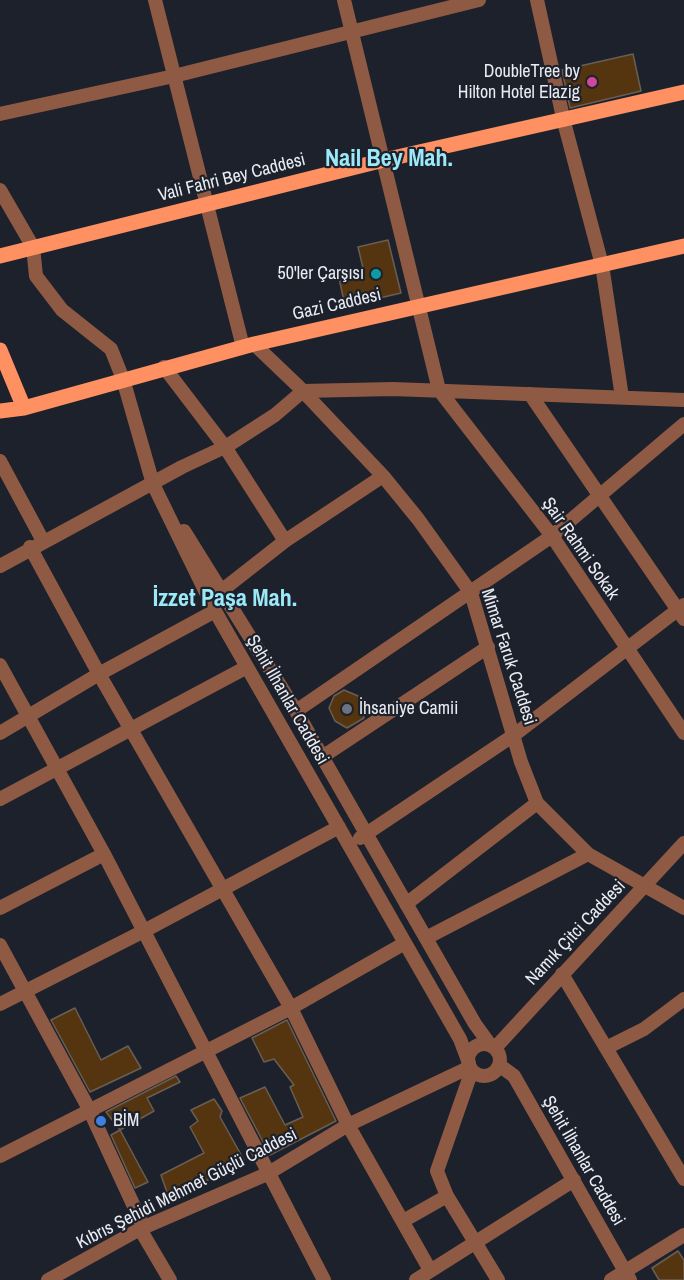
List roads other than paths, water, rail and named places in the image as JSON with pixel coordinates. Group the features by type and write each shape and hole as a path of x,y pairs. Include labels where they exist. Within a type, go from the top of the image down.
{"main road":[{"name":"Vali Fahri Bey Caddesi","path":"0,256 384,160 564,122 684,92"},
{"name":"Gazi Caddesi","path":"1,407 24,408 248,345 684,246"},
{"path":"0,350 24,408"}],"street":[{"path":"155,0 207,204 248,345"},
{"path":"344,0 439,390"},
{"path":"0,114 174,76 479,0"},
{"path":"537,0 564,122 602,265 622,397"},
{"path":"0,190 33,247 36,276 62,310 111,349 123,379 153,484"},
{"name":"Mimar Faruk Caddesi","path":"248,345 303,391 382,476 418,519 471,592 527,780 537,803 588,854 684,908"},
{"path":"164,367 225,447 285,541"},
{"path":"0,566 30,547 182,467 225,447 275,415 303,391 393,388 684,400"},
{"name":"Şair Rahmi Sokak","path":"439,390 552,536 684,733"},
{"path":"348,842 367,836 514,735 626,647 682,611 530,394"},
{"path":"297,711 552,536 598,494 659,447 684,424"},
{"path":"0,461 43,541"},
{"path":"0,733 29,718 212,605 223,590 285,541 382,476"},
{"name":"Şehit İlhanlar Caddesi","path":"153,484 223,590 297,711 475,1024 493,1047"},
{"name":"Şehit İlhanlar Caddesi","path":"153,484 212,605 460,1039 470,1067"},
{"path":"30,547 99,674 291,1008 348,1125 430,1270"},
{"path":"322,757 488,647"},
{"path":"0,665 104,854 324,1280"},
{"path":"0,799 247,667"},
{"path":"406,904 537,803"},
{"path":"0,1004 144,932 339,827"},
{"name":"Namık Çitci Caddesi","path":"493,1047 684,843"},
{"path":"0,908 104,854"},
{"path":"426,938 588,854"},
{"path":"0,1156 291,1008 405,943"},
{"path":"0,945 89,1109 142,1229 170,1280"},
{"path":"562,974 684,1179"},
{"path":"606,1048 644,1029 684,999"},
{"path":"470,1067 480,1075 489,1075 499,1065 499,1056 493,1047 482,1044 474,1048 469,1055 470,1067 437,1172 447,1196 498,1280"},
{"name":"Şehit İlhanlar Caddesi","path":"499,1065 514,1076 628,1276"},
{"name":"Kıbrıs Şehidi Mehmet Güçlü Caddesi","path":"48,1280 142,1229 267,1173 348,1125 470,1067"},
{"path":"416,1280 475,1245 574,1180"},
{"path":"403,1221 447,1196"},
{"path":"611,1280 628,1276 684,1235"}],"place":[{"name":"DoubleTree by Hilton Hotel Elazig","path":"592,82"},
{"name":"50'ler Çarşısı","path":"376,274"},
{"name":"İhsaniye Camii","path":"347,709"},
{"name":"BİM","path":"101,1121"}],"district":[{"name":"Nail Bey Mah.","path":"389,160"},
{"name":"İzzet Paşa Mah.","path":"225,600"}]}
